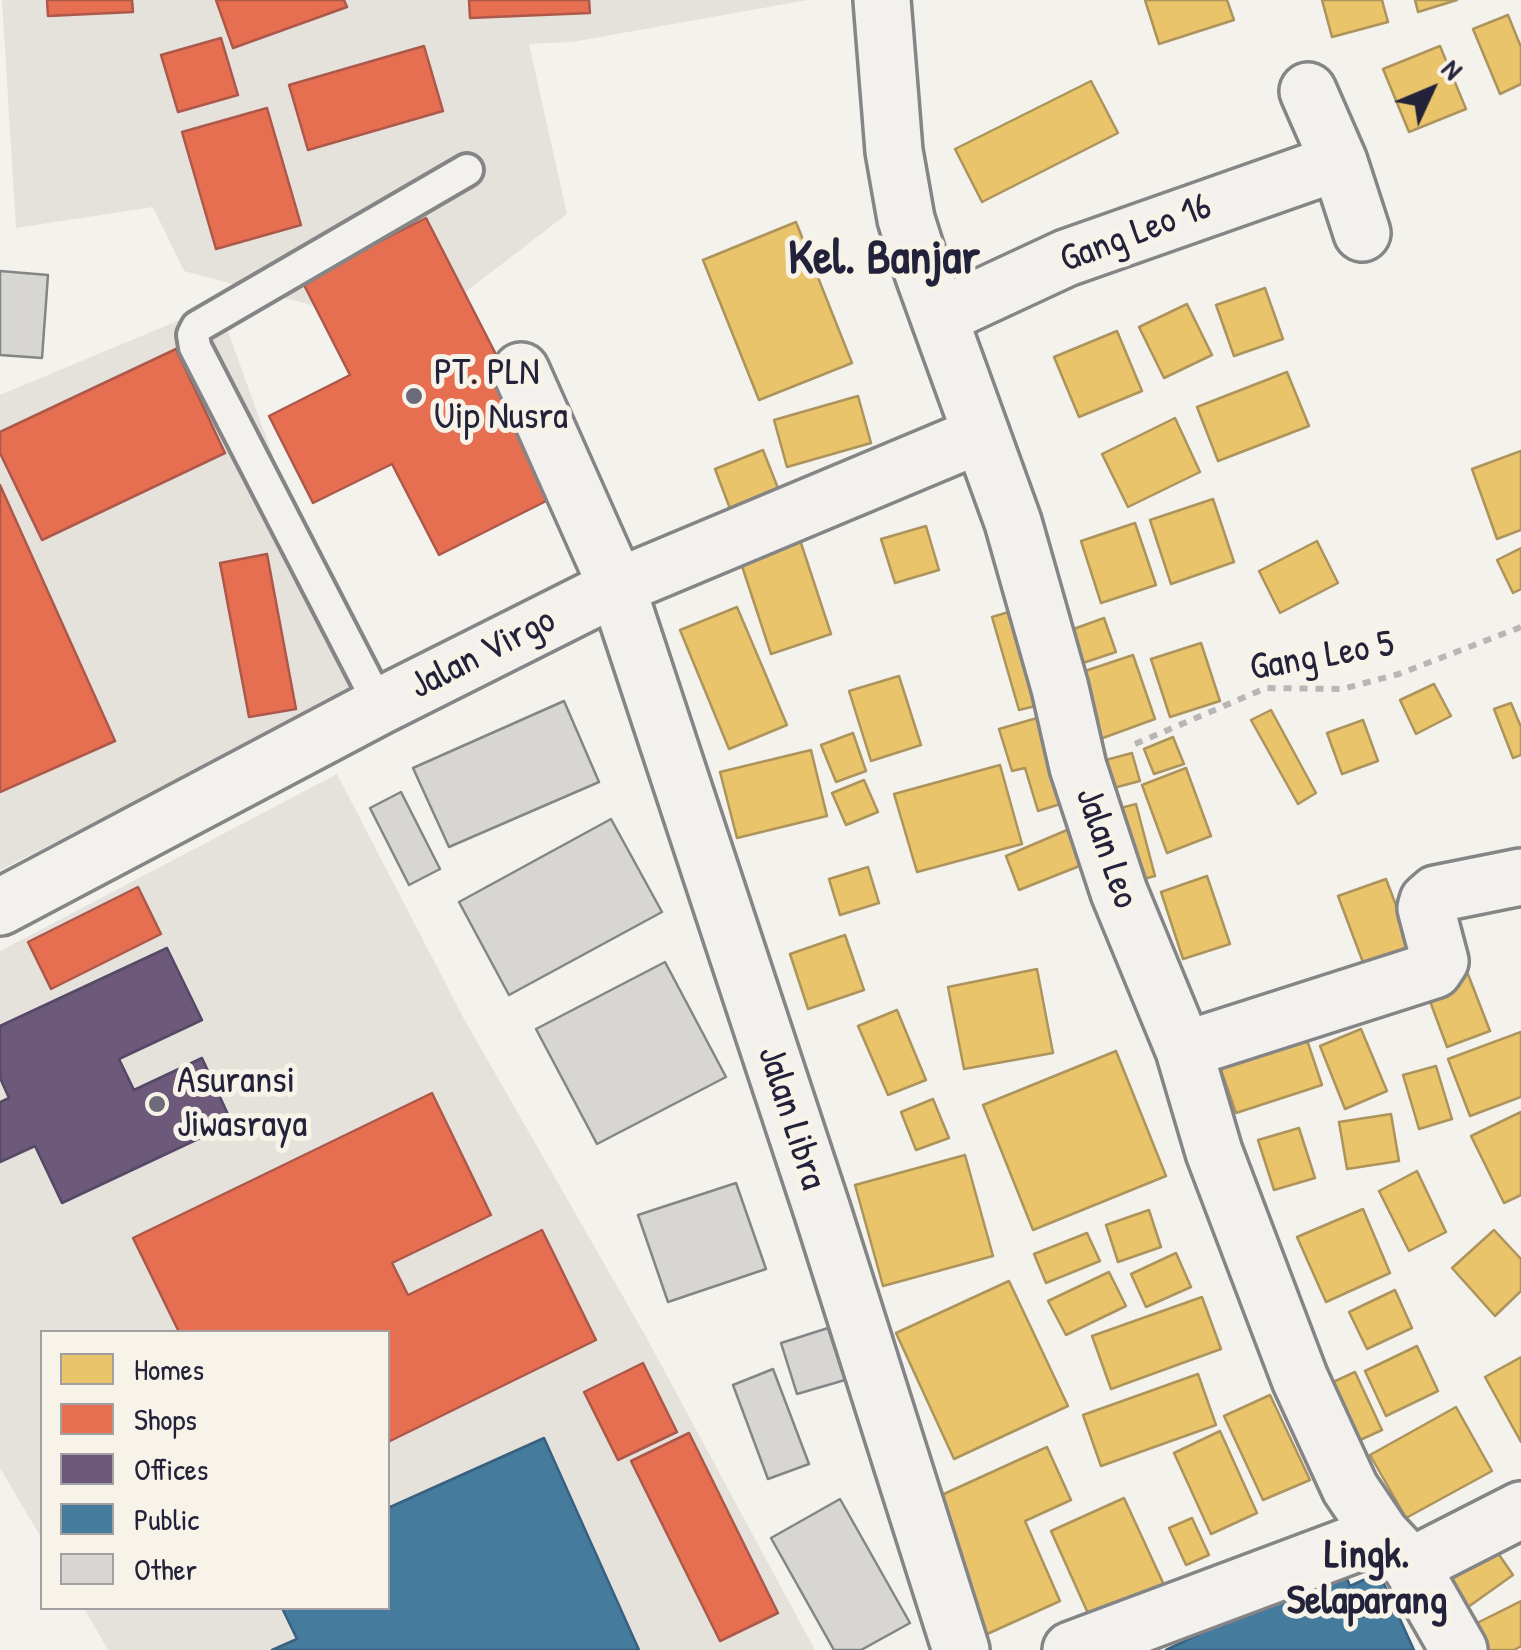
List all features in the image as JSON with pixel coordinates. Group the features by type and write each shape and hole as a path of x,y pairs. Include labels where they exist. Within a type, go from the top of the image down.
{"street":[{"name":"Jalan Leo","path":"882,0 894,151 906,220 1013,522 1078,767 1119,892 1184,1050 1214,1152 1300,1379 1350,1488 1396,1550 1460,1650"},
{"path":"1308,90 1362,233"},
{"name":"Gang Leo 16","path":"939,317 1066,258 1338,162"},
{"name":"Jalan Libra","path":"521,371 616,587 823,1213 961,1650"},
{"name":"Jalan Virgo","path":"0,907 380,706 616,587 980,434"},
{"path":"1184,1050 1434,970 1440,960 1426,908 1428,901 1436,894 1521,877"},
{"path":"1071,1650 1521,1510"}],"lane":[{"path":"380,706 212,392 193,336 198,326 468,170"}],"path":[{"name":"Gang Leo 5","path":"1078,767 1266,688 1342,689 1398,674 1521,628"}],"shaded area":[{"path":"2,0 808,0 572,42 529,44 567,214 451,303 330,310 184,271 153,207 16,228"},
{"path":"218,304 358,691 0,870 0,395"},
{"path":"337,774 463,1017 645,1335 815,1650 108,1650 85,1610 390,1610 390,1330 40,1330 40,1536 0,1468 0,951"}],"building: Homes":[{"path":"1145,0 1227,0 1234,20 1159,44"},
{"path":"1322,0 1382,0 1388,22 1332,37"},
{"path":"1415,0 1457,0 1418,12"},
{"path":"1508,15 1521,47 1521,84 1500,94 1473,29"},
{"path":"1440,46 1466,109 1409,132 1383,69"},
{"path":"1091,81 1118,133 982,202 955,149"},
{"path":"796,222 852,363 759,400 703,260"},
{"path":"1265,288 1283,339 1234,356 1216,305"},
{"path":"1187,304 1212,355 1164,378 1139,327"},
{"path":"1117,331 1142,391 1079,417 1054,357"},
{"path":"1287,372 1309,426 1218,461 1197,407"},
{"path":"858,396 871,443 787,467 774,420"},
{"path":"1175,418 1200,472 1128,507 1102,454"},
{"path":"763,450 781,496 732,514 715,469"},
{"path":"1521,451 1521,530 1497,539 1472,469"},
{"path":"1213,499 1234,562 1171,584 1150,520"},
{"path":"1135,523 1156,585 1101,603 1081,541"},
{"path":"926,526 939,570 895,583 881,539"},
{"path":"799,537 831,634 771,654 739,557"},
{"path":"1317,541 1338,583 1280,613 1259,571"},
{"path":"1521,548 1521,589 1513,593 1497,560"},
{"path":"737,607 787,725 729,749 680,630"},
{"path":"1025,607 1052,702 1019,710 992,617"},
{"path":"1104,618 1116,652 1080,664 1068,631"},
{"path":"1201,643 1220,701 1170,717 1151,659"},
{"path":"1133,655 1155,719 1100,739 1076,674"},
{"path":"899,676 921,745 871,761 849,691"},
{"path":"1434,684 1451,716 1416,734 1400,700"},
{"path":"1511,703 1521,727 1521,755 1513,758 1494,709"},
{"path":"1271,710 1316,793 1298,804 1251,720"},
{"path":"1044,716 1070,801 1038,811 1025,768 1012,771 999,729"},
{"path":"1363,720 1378,761 1342,774 1327,733"},
{"path":"853,733 866,771 836,782 821,745"},
{"path":"1173,737 1184,764 1154,774 1144,749"},
{"path":"811,750 827,816 737,838 720,772"},
{"path":"1132,753 1140,781 1098,792 1091,764"},
{"path":"1000,765 1022,844 917,872 894,794"},
{"path":"1186,768 1211,836 1167,853 1142,785"},
{"path":"864,780 878,812 846,825 832,793"},
{"path":"1136,804 1155,876 1117,886 1098,814"},
{"path":"1067,830 1082,865 1019,890 1006,856"},
{"path":"868,867 879,903 840,915 829,879"},
{"path":"1207,876 1230,944 1183,959 1161,892"},
{"path":"1386,879 1412,947 1364,965 1338,896"},
{"path":"845,935 864,990 808,1009 790,954"},
{"path":"1037,969 1053,1053 964,1069 948,987"},
{"path":"1466,969 1490,1031 1447,1047 1424,985"},
{"path":"897,1010 926,1080 888,1095 858,1026"},
{"path":"1301,1022 1322,1085 1236,1113 1214,1050"},
{"path":"1361,1029 1387,1091 1345,1109 1320,1046"},
{"path":"1521,1032 1521,1097 1470,1116 1448,1059"},
{"path":"1116,1051 1166,1176 1033,1230 983,1105"},
{"path":"1436,1066 1452,1119 1419,1129 1403,1075"},
{"path":"933,1099 949,1138 916,1150 901,1112"},
{"path":"1521,1112 1521,1195 1504,1203 1471,1136"},
{"path":"1391,1114 1399,1161 1347,1169 1339,1122"},
{"path":"1299,1128 1315,1178 1274,1190 1258,1140"},
{"path":"965,1155 993,1256 883,1286 855,1185"},
{"path":"1417,1171 1446,1232 1409,1251 1379,1191"},
{"path":"1363,1209 1390,1273 1326,1302 1297,1237"},
{"path":"1149,1210 1161,1247 1118,1262 1106,1225"},
{"path":"1494,1230 1521,1259 1521,1291 1495,1316 1452,1268"},
{"path":"1087,1233 1100,1261 1046,1283 1034,1254"},
{"path":"1176,1253 1191,1287 1146,1307 1131,1274"},
{"path":"1109,1272 1126,1306 1066,1335 1048,1301"},
{"path":"1009,1281 1068,1406 954,1459 896,1333"},
{"path":"1395,1290 1412,1328 1367,1349 1349,1312"},
{"path":"1202,1297 1221,1349 1111,1389 1092,1336"},
{"path":"1417,1346 1438,1391 1386,1416 1365,1371"},
{"path":"1521,1357 1521,1442 1485,1377"},
{"path":"1355,1372 1382,1430 1347,1446 1320,1388"},
{"path":"1198,1374 1216,1425 1101,1466 1083,1415"},
{"path":"1270,1395 1310,1480 1263,1500 1224,1416"},
{"path":"1456,1407 1492,1471 1406,1518 1370,1455"},
{"path":"1220,1431 1257,1513 1211,1534 1174,1453"},
{"path":"1047,1447 1071,1500 1025,1521 1060,1601 985,1635 924,1503"},
{"path":"1124,1498 1165,1587 1091,1620 1051,1531"},
{"path":"1192,1518 1209,1555 1186,1565 1169,1528"},
{"path":"1491,1543 1513,1575 1454,1617 1431,1584"},
{"path":"1521,1601 1521,1646 1514,1650 1483,1650 1471,1626"}],"building: Shops":[{"path":"47,0 132,0 133,12 48,16"},
{"path":"216,0 344,0 347,7 233,48"},
{"path":"469,0 589,0 590,13 470,18"},
{"path":"221,38 238,95 178,112 161,55"},
{"path":"424,46 443,111 308,150 289,85"},
{"path":"267,108 301,225 216,249 182,132"},
{"name":"PT. PLN Uip Nusra","path":"426,218 566,491 439,555 392,464 313,503 269,416 350,375 302,281"},
{"path":"176,349 225,453 42,540 0,453 0,432"},
{"path":"0,485 115,741 0,792"},
{"path":"267,554 296,709 249,717 220,563"},
{"path":"138,887 161,934 51,989 28,942"},
{"path":"432,1093 491,1215 392,1263 408,1295 542,1230 596,1340 390,1441 390,1330 178,1330 133,1238"},
{"path":"643,1363 677,1432 618,1460 584,1392"},
{"path":"689,1433 778,1613 720,1641 631,1461"}],"building: Offices":[{"path":"167,948 202,1020 119,1059 134,1090 202,1058 232,1123 62,1203 35,1146 0,1162 0,1102 9,1098 0,1078 0,1026"}],"building: Public":[{"path":"544,1438 639,1650 272,1650 297,1639 283,1610 390,1610 390,1507"},
{"path":"1341,1564 1350,1586 1379,1573 1414,1650 1166,1650 1212,1628 1209,1622"}],"building: Other":[{"path":"0,271 48,275 42,358 0,355"},
{"path":"564,701 599,782 449,847 413,768"},
{"path":"401,792 440,869 409,885 370,808"},
{"path":"611,819 662,912 509,995 459,902"},
{"path":"665,962 726,1077 597,1144 536,1029"},
{"path":"736,1183 766,1269 668,1302 638,1215"},
{"path":"828,1328 845,1380 797,1394 781,1343"},
{"path":"773,1369 809,1464 768,1479 733,1385"},
{"path":"840,1499 910,1623 861,1650 834,1650 771,1538"}],"place":[{"name":"PT. PLN Uip Nusra","path":"414,396"},
{"name":"Asuransi Jiwasraya","path":"157,1104"}],"district":[{"name":"Kel. Banjar","path":"884,260"},
{"name":"Lingk. Selaparang","path":"1367,1579"}]}
